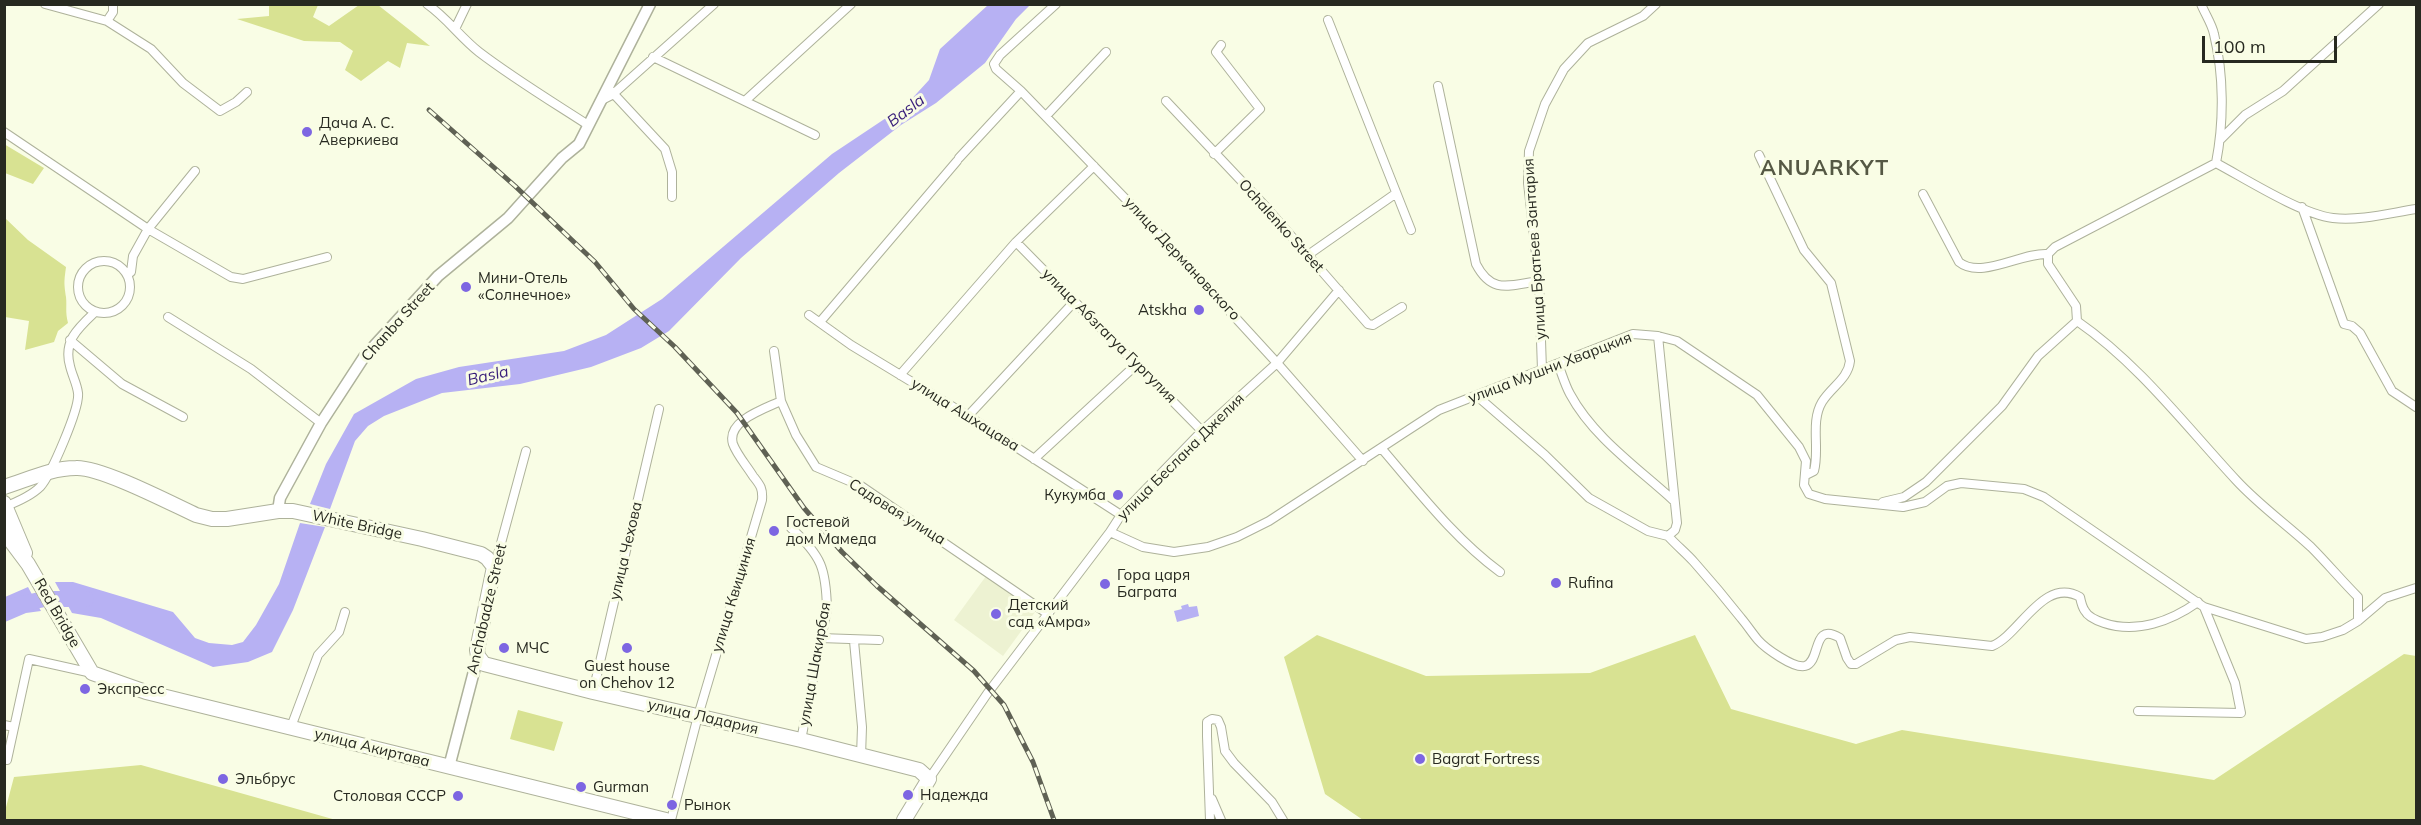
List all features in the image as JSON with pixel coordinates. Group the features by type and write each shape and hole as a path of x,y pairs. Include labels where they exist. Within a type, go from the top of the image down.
{"highway":[{"path":"4,488 51,472 78,468 103,474 196,515 212,519 227,519 278,511"},
{"path":"5,506 28,564"},
{"name":"White Bridge","path":"278,511 293,511 481,554 492,563 494,571"},
{"path":"4,532 28,564"},
{"name":"Red Bridge","path":"28,564 89,668"},
{"name":"Anchabadze Street","path":"478,656 478,645 494,571"},
{"name":"улица Ладария","path":"478,656 489,666 919,770 929,778"},
{"name":"улица Акиртава","path":"89,668 146,693 666,820"},
{"name":"улица Беслана Джелия","path":"904,820 929,778"}],"street":[{"path":"45,4 107,21 151,49 183,83 220,111 236,102 247,92"},
{"path":"107,21 113,4"},
{"path":"427,4 488,59 588,125"},
{"path":"455,28 467,4"},
{"name":"Chanba Street","path":"278,511 280,498 321,423 364,357 438,276 508,218 562,159 579,144 608,93 650,4"},
{"path":"672,197 672,172 665,149 608,93 714,4"},
{"path":"746,100 851,4"},
{"name":"улица Дермановского","path":"1056,4 1000,55 994,64 996,69 1021,91 1094,166 1277,363 1363,461"},
{"name":"улица Братьев Зантария","path":"1542,370 1539,281 1528,183 1529,151 1545,104 1564,69 1588,43 1643,16 1656,4"},
{"path":"2201,4 2214,32 2221,85 2221,139 2216,163"},
{"path":"2221,139 2245,115 2283,91 2379,4"},
{"path":"1328,20 1411,230"},
{"path":"1214,154 1260,109 1216,52 1221,45"},
{"path":"1046,116 1106,52"},
{"path":"653,57 815,135"},
{"path":"1438,86 1476,264 1482,276 1490,284 1499,286 1539,281"},
{"path":"820,322 958,160 1021,91"},
{"name":"Ochalenko Street","path":"1166,101 1308,255 1368,324 1373,325 1402,307"},
{"path":"4,132 148,229 231,277 243,279 327,257"},
{"path":"1759,155 1804,250 1830,283 1850,361 1849,370 1821,403 1816,419 1817,460 1814,471 1806,475"},
{"path":"2216,163 2302,207 2334,218 2370,216 2416,209"},
{"path":"2048,254 2055,247 2216,163"},
{"path":"900,375 1016,242 1094,166"},
{"path":"128,274 131,272 134,256 148,229 195,171"},
{"path":"1308,255 1395,194"},
{"path":"1923,194 1959,262 1966,267 1976,268 2010,262 2038,253 2048,254"},
{"path":"2302,207 2344,324 2352,326 2360,333 2392,391 2416,407"},
{"name":"улица Абзгагуа Гургулия","path":"1016,242 1202,431"},
{"path":"2048,254 2049,264 2076,306 2077,321"},
{"path":"107,261 115,263 128,274 131,283 127,301 113,312 95,312 88,308 78,294 78,285 84,270 91,264 107,261"},
{"name":"улица Беслана Джелия","path":"929,778 987,694 1121,515 1202,431 1277,363 1339,290"},
{"path":"968,416 1074,302"},
{"path":"5,506 27,497 40,487 51,472 76,407 78,394 69,364 70,340 75,330 95,312"},
{"name":"улица Ашхацава","path":"809,315 851,345 968,416 1121,515"},
{"path":"168,317 250,369 321,423"},
{"path":"1880,503 1904,497 1926,482 2002,406 2038,356 2077,321"},
{"path":"2077,321 2100,337 2175,410 2250,495 2312,549 2358,597 2358,621"},
{"name":"улица Мушни Хварцкия","path":"1110,532 1143,547 1174,552 1208,547 1237,537 1269,521 1439,410 1633,334 1658,336 1677,341 1757,396 1799,447 1806,461 1804,485 1809,494 1825,499 1903,507 1925,502 1947,486 1961,483 2024,489 2044,497 2201,605 2306,639 2322,637 2358,621 2385,598 2416,588"},
{"path":"1658,336 1677,523 1675,530 1668,536"},
{"path":"70,340 122,384 183,417"},
{"name":"Садовая улица","path":"774,351 781,401 796,435 816,467 861,486 1048,614"},
{"path":"1034,459 1137,363"},
{"path":"1558,364 1571,396 1592,424 1673,500"},
{"path":"1477,396 1545,455 1589,498 1648,531 1668,536 1693,561 1758,640 1775,654 1798,666 1806,666 1811,662 1825,634 1833,634 1840,638 1846,658 1851,664 1856,664 1896,640 1910,637 1992,646 2001,643 2039,604 2054,595 2064,593 2073,593 2080,597 2085,612 2098,621 2118,628 2136,628 2179,615 2201,605 2235,683 2241,713 2138,711"},
{"name":"улица Квициния","path":"671,820 698,716 762,500 763,488 734,447 732,436 736,427 755,413 781,401"},
{"name":"улица Чехова","path":"593,692 659,409"},
{"path":"1382,449 1441,518 1478,556 1500,572"},
{"name":"Anchabadze Street","path":"494,571 526,451"},
{"name":"улица Шакирбая","path":"791,528 816,555 823,567 827,609 801,740"},
{"path":"291,727 318,655 339,632 345,612"},
{"path":"820,638 854,641 879,640"},
{"path":"854,641 862,727 861,756"},
{"name":"Anchabadze Street","path":"449,767 478,656"},
{"path":"7,760 29,658 89,668"},
{"path":"1210,820 1207,722 1212,718 1218,720 1221,727 1225,751 1272,802 1283,820"},
{"path":"4,724 14,727"},
{"path":"1211,796 1221,820"}],"shaded area":[{"name":"Детский сад «Амра»","path":"989,572 1038,608 1003,656 954,620"}],"green space":[{"path":"269,5 318,5 313,17 329,26 359,5 378,5 430,46 407,43 400,68 388,61 361,81 345,70 353,51 340,42 304,41 237,19 269,16"},
{"path":"4,144 44,168 33,184 5,173"},
{"path":"4,217 28,240 66,267 68,323 58,331 54,342 25,350 29,321 5,317"},
{"path":"1317,635 1426,676 1590,673 1695,635 1731,709 1856,744 1902,730 2214,780 2404,654 2416,656 2416,820 1363,820 1325,794 1284,657"},
{"path":"518,710 563,722 554,751 510,739"},
{"path":"141,765 336,820 5,820 5,811 14,777"}],"water":[{"path":"988,5 1030,5 1016,19 985,63 936,103 901,125 839,173 741,258 669,331 641,348 591,367 520,384 442,393 384,416 368,426 355,441 330,509 310,504 326,464 354,414 416,379 459,367 564,351 606,335 662,299 832,154 907,104 929,80 940,49"},
{"path":"300,523 325,527 293,610 272,652 248,662 213,667 101,618 72,613 55,582 73,582 173,612 195,638 209,643 232,645 243,642 256,625 279,584"},
{"path":"28,587 41,611 26,613 5,622 5,597"},
{"path":"1188,604 1189,607 1197,606 1199,616 1177,622 1174,611"}],"waterway":[{"name":"Basla","path":"4,608 44,599 86,599"}],"railway":[{"path":"429,110 515,186 595,262 634,309 675,347 737,413 804,508 842,552 877,586 974,671 1004,705 1033,762 1054,820"}],"place":[{"name":"Дача А. С. Аверкиева","path":"307,132"},
{"name":"Мини-Отель «Солнечное»","path":"466,287"},
{"name":"Atskha","path":"1199,310"},
{"name":"Кукумба","path":"1118,495"},
{"name":"Гостевой дом Мамеда","path":"774,531"},
{"name":"Rufina","path":"1556,583"},
{"name":"Гора царя Баграта","path":"1105,584"},
{"name":"Детский сад «Амра»","path":"996,614"},
{"name":"МЧС","path":"504,648"},
{"name":"Guest house on Chehov 12","path":"627,648"},
{"name":"Экспресс","path":"85,689"},
{"name":"Bagrat Fortress","path":"1420,759"},
{"name":"Эльбрус","path":"223,779"},
{"name":"Gurman","path":"581,787"},
{"name":"Надежда","path":"908,795"},
{"name":"Столовая СССР","path":"458,796"},
{"name":"Рынок","path":"672,805"}],"district":[{"name":"ANUARKYT","path":"1825,169"}]}
